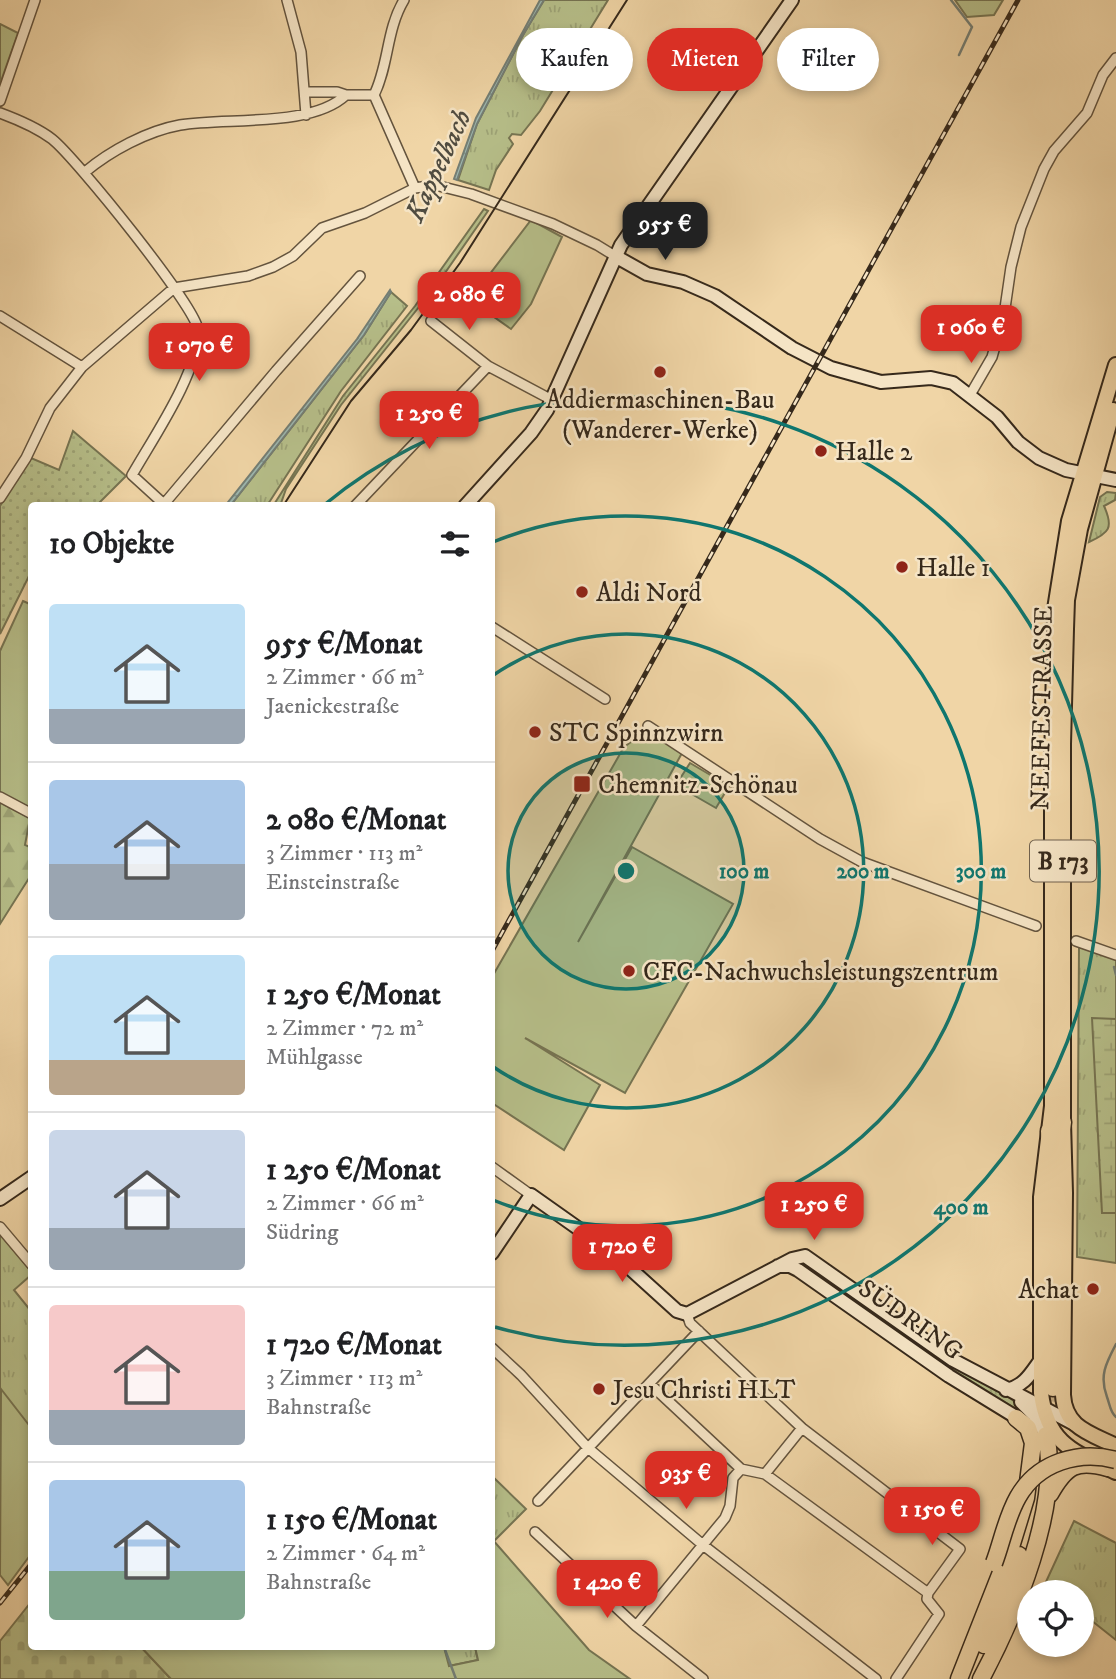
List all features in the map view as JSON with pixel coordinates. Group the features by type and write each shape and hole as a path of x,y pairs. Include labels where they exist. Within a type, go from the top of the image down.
{"highway":[{"name":"NEEFESTRASSE","path":"1056,1126 1053,1191 1058,1392"},
{"path":"957,1679 1011,1547 1026,1498 1033,1443 1028,1428 1016,1418"},
{"path":"974,1676 1042,1493 1050,1456 1046,1421"},
{"path":"957,1679 964,1642 1015,1503 1026,1486 1039,1473 1074,1457 1096,1456 1113,1467"},
{"path":"1042,1493 1069,1468 1088,1462 1113,1467"}],"main road":[{"path":"469,502 531,433 552,400 614,256 792,0"},
{"path":"614,256 648,274 683,282 715,296 792,348 831,368 881,382 938,379 958,386 997,417 1031,453 1051,465 1116,480"},
{"name":"NEEFESTRASSE","path":"1089,474 1116,365"},
{"name":"NEEFESTRASSE","path":"1046,1421 1042,1357 1041,1197 1056,1126 1052,1106 1055,609 1069,522 1116,399"},
{"name":"B 173","path":"1056,1126 1065,1193 1058,1392"},
{"path":"0,1199 28,1180"},
{"path":"495,1249 531,1195 613,1253 677,1311 687,1314"},
{"name":"SÜDRING","path":"687,1314 799,1256 810,1258 953,1360 1006,1390 1046,1421 1055,1435 1067,1446 1113,1467"},
{"name":"SÜDRING","path":"778,1266 790,1266 798,1270 950,1376 1016,1418 1077,1426 1116,1446"},
{"path":"1006,1390 1027,1381 1042,1357"},
{"path":"1046,1421 1058,1392"},
{"path":"1058,1392 1066,1414 1077,1426"}],"street":[{"path":"0,100 35,0"},
{"path":"286,0 301,52 306,115"},
{"path":"374,95 382,79 387,47 404,0"},
{"path":"970,396 992,357 1004,315 1014,251 1039,181 1051,156 1087,113 1103,75 1116,58"},
{"path":"305,92 374,95"},
{"path":"85,172 131,141 178,125 306,115 340,101 346,95"},
{"path":"374,95 415,188"},
{"path":"0,113 33,126 54,141 85,172 174,288 198,328 194,357 180,391 132,475 162,502"},
{"path":"0,498 26,458 50,408 82,367 174,288 248,276 274,267 293,256 322,228 365,213 415,188 435,185 452,188 537,218 597,245 614,256"},
{"path":"167,502 276,371 360,276"},
{"path":"0,316 82,367"},
{"path":"431,321 488,366 552,400"},
{"path":"359,502 488,366"},
{"path":"495,629 605,699"},
{"path":"648,726 820,839 862,862 1036,926"},
{"path":"0,797 28,812"},
{"path":"1076,941 1116,955"},
{"path":"495,1169 531,1195"},
{"path":"0,1227 28,1260"},
{"path":"687,1314 690,1323 802,1428 960,1549 928,1593 928,1600 939,1614 896,1679"},
{"path":"538,1501 699,1331"},
{"path":"495,1351 588,1448 703,1545 876,1679"},
{"path":"650,1384 741,1469 765,1474 928,1593"},
{"path":"765,1474 802,1428"},
{"path":"636,1626 725,1518 730,1506 733,1478 741,1469"},
{"path":"535,1532 636,1626 703,1679"}],"green space":[{"path":"544,0 608,0 591,28 527,28"},
{"path":"955,0 1003,0 994,15 967,17"},
{"path":"0,24 18,33 0,84"},
{"path":"516,49 516,91 552,91 521,135 512,134 509,138 513,144 496,170 489,190 458,180 477,124"},
{"path":"484,209 488,211 438,283 341,405 286,489 281,502 276,502 343,396 415,306"},
{"path":"531,220 562,237 531,304 511,329 470,300"},
{"path":"391,292 407,306 341,391 269,502 233,502 364,335"},
{"path":"73,431 126,476 100,502 28,502 28,578 0,634 0,506 31,458 59,470"},
{"path":"1107,492 1116,493 1115,500 1104,506 1109,520 1108,529 1089,542 1100,497"},
{"path":"23,601 28,603 28,807 0,794 0,651"},
{"path":"651,733 682,753 578,942 632,847 733,904 625,1093 525,1038 600,1085 564,1150 495,1105 495,972 624,747 638,737"},
{"path":"690,763 729,786 716,808 676,785"},
{"path":"0,802 28,817 25,845 28,846 28,880 0,924"},
{"path":"1079,947 1116,958 1116,1263 1077,1257"},
{"path":"1092,1018 1116,1019 1116,1213 1102,1213"},
{"path":"0,1234 28,1267 28,1278 14,1290 28,1307 28,1425 0,1390"},
{"path":"803,1262 847,1294 1019,1405 1016,1409 868,1314 800,1266"},
{"path":"1,1389 28,1424 28,1558 8,1585 0,1575"},
{"path":"495,1479 526,1509 495,1540"},
{"path":"1074,1521 1116,1543 1116,1640 1094,1623 1094,1580 1047,1580"},
{"path":"495,1542 589,1650 630,1679 171,1679 144,1650 445,1650 449,1666 478,1660 476,1650 495,1650"},
{"path":"28,1606 28,1650 144,1650 171,1679 0,1679 0,1641"},
{"path":"445,1650 476,1650 478,1660 449,1666"}],"water":[{"path":"540,0 544,0 527,28 525,28"},
{"path":"516,44 477,124 457,180 454,179 476,118"},
{"path":"390,290 364,335 233,502 228,502 357,339"}],"waterway":[{"path":"951,0 972,27 959,55"},
{"path":"1114,967 1116,975"},
{"path":"1116,1344 1104,1376 1110,1408 1116,1417"},
{"path":"445,1650 456,1679"}],"tunnel":[{"path":"1047,1425 1053,1388"}],"tram line":[{"path":"286,502 351,401 411,330 460,263 627,0"}],"railway":[{"path":"495,946 1018,0"},
{"path":"0,1603 28,1568"}],"place":[{"name":"Addiermaschinen-Bau (Wanderer-Werke)","path":"660,372"},
{"name":"Halle 2","path":"821,451"},
{"name":"Halle 1","path":"902,567"},
{"name":"Aldi Nord","path":"582,592"},
{"name":"STC Spinnzwirn","path":"535,732"},
{"name":"Chemnitz-Schönau","path":"582,784"},
{"name":"CFC-Nachwuchsleistungszentrum","path":"629,971"},
{"name":"Achat","path":"1093,1289"},
{"name":"Jesu Christi HLT","path":"599,1389"}],"water label":[{"name":"Kappelbach","path":"437,165"}]}
